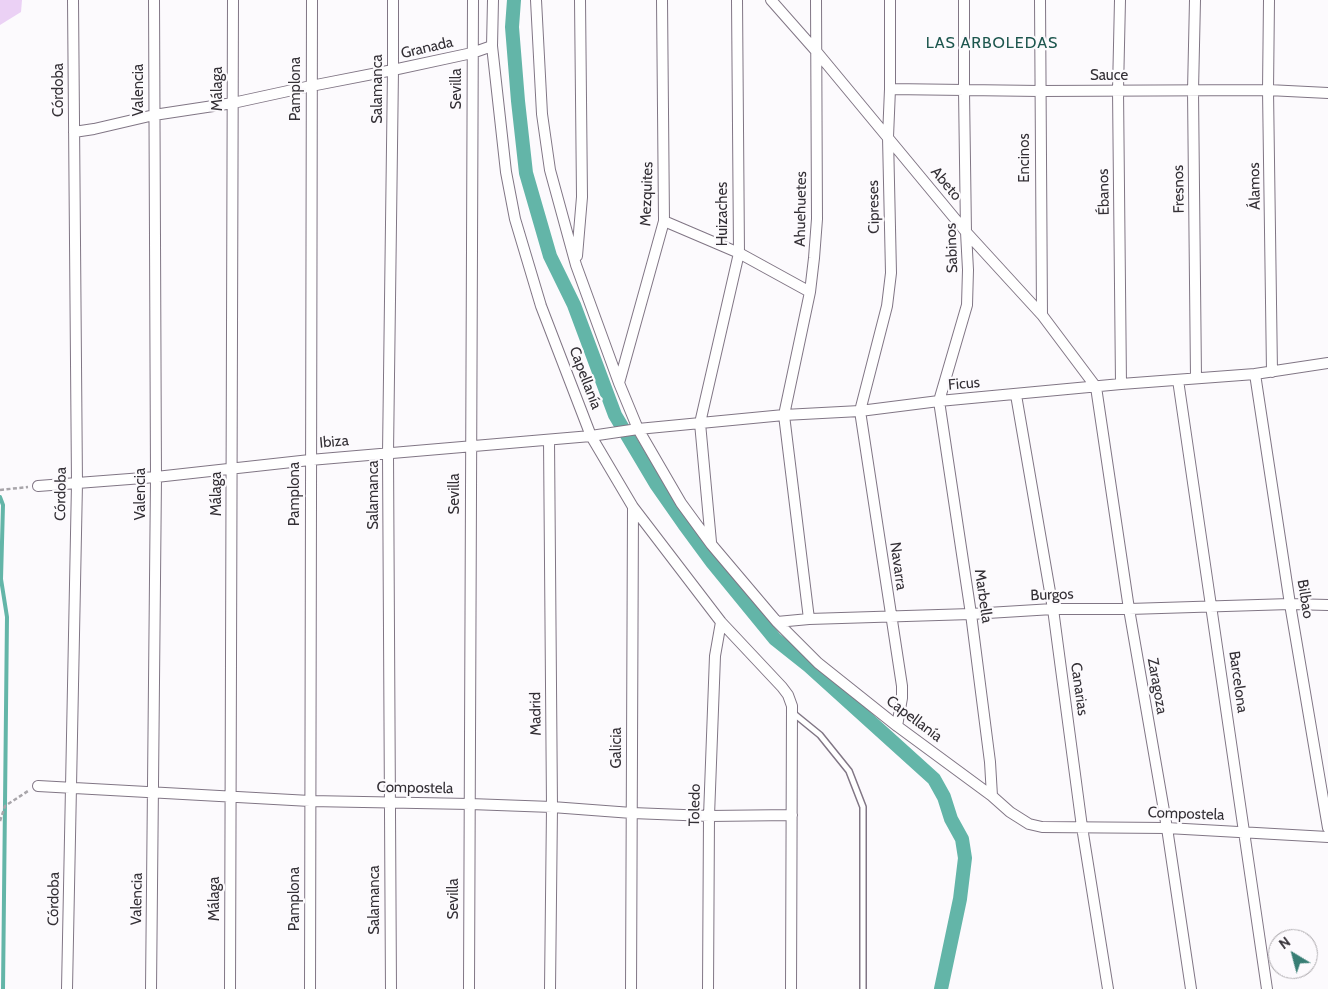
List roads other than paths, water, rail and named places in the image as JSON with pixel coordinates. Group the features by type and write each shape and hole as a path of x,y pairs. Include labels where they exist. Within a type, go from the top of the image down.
{"street":[{"name":"Córdoba","path":"67,989 77,483 73,0"},
{"name":"Valencia","path":"151,989 156,477 154,0"},
{"name":"Málaga","path":"230,989 233,0"},
{"name":"Pamplona","path":"310,989 312,0"},
{"name":"Salamanca","path":"391,989 388,453 393,0"},
{"name":"Sevilla","path":"469,989 473,0"},
{"name":"Capellanía","path":"493,0 492,46 506,172 515,219 541,306 591,436 632,507 721,622 782,687 788,695 792,709"},
{"name":"Capellanía","path":"536,0 542,106 550,170 576,265 634,430 681,503 711,544 777,622 818,663 897,726 992,796 1010,812 1029,824 1042,827"},
{"name":"Capellanía","path":"576,265 582,197 580,0"},
{"name":"Mezquites","path":"619,384 664,221 662,0"},
{"name":"Huizaches","path":"711,544 700,423 739,253 738,0"},
{"name":"Abeto","path":"771,0 816,51 966,232 1042,315 1096,387"},
{"name":"Ahuehuetes","path":"809,618 784,415 810,292 817,219 816,0"},
{"name":"Cipreses","path":"860,411 890,288 888,137 890,0"},
{"name":"Sabinos","path":"939,402 967,305 964,0"},
{"name":"Encinos","path":"1040,0 1042,315"},
{"name":"Ébanos","path":"1120,0 1118,90 1121,384"},
{"name":"Fresnos","path":"1195,0 1193,91 1196,378"},
{"name":"Álamos","path":"1270,0 1268,90 1272,372"},
{"name":"Granada","path":"74,132 154,115 233,103 472,53 492,46"},
{"name":"Sauce","path":"890,90 1268,90 1328,93"},
{"path":"664,221 739,253 810,292"},
{"name":"Ficus","path":"603,434 784,415 860,411 1121,384 1255,374 1328,363"},
{"name":"Bilbao","path":"1255,374 1290,604 1328,828"},
{"name":"Barcelona","path":"1178,380 1267,989"},
{"name":"Zaragoza","path":"1096,387 1129,609 1167,828 1191,989"},
{"name":"Canarias","path":"1016,395 1053,609 1082,827 1108,989"},
{"name":"Marbella","path":"939,402 971,614 990,762 992,796"},
{"name":"Navarra","path":"860,411 902,686 897,726"},
{"name":"Ibiza","path":"38,486 156,477 310,460 603,434"},
{"name":"Madrid","path":"548,440 552,808 550,989"},
{"name":"Galicia","path":"631,989 632,507"},
{"name":"Burgos","path":"777,622 809,618 971,614 1053,609 1129,609 1290,604 1328,605"},
{"name":"Toledo","path":"708,989 709,816 715,656 721,622"},
{"path":"791,989 792,709"},
{"name":"Compostela","path":"38,786 231,797 470,804 709,816 792,815"},
{"name":"Compostela","path":"1042,827 1167,828 1328,837"}],"lane":[{"path":"792,709 820,735 849,770 863,807 864,989"}],"waterway":[{"path":"514,0 512,27 526,173 550,256 574,305 615,415 656,484 684,524 712,562 775,639 809,666 934,779 944,797 951,819 962,839 965,858 960,899 941,989"},
{"path":"0,497 3,505 1,579 7,617 3,989"}],"district":[{"name":"LAS ARBOLEDAS","path":"992,43"}]}
